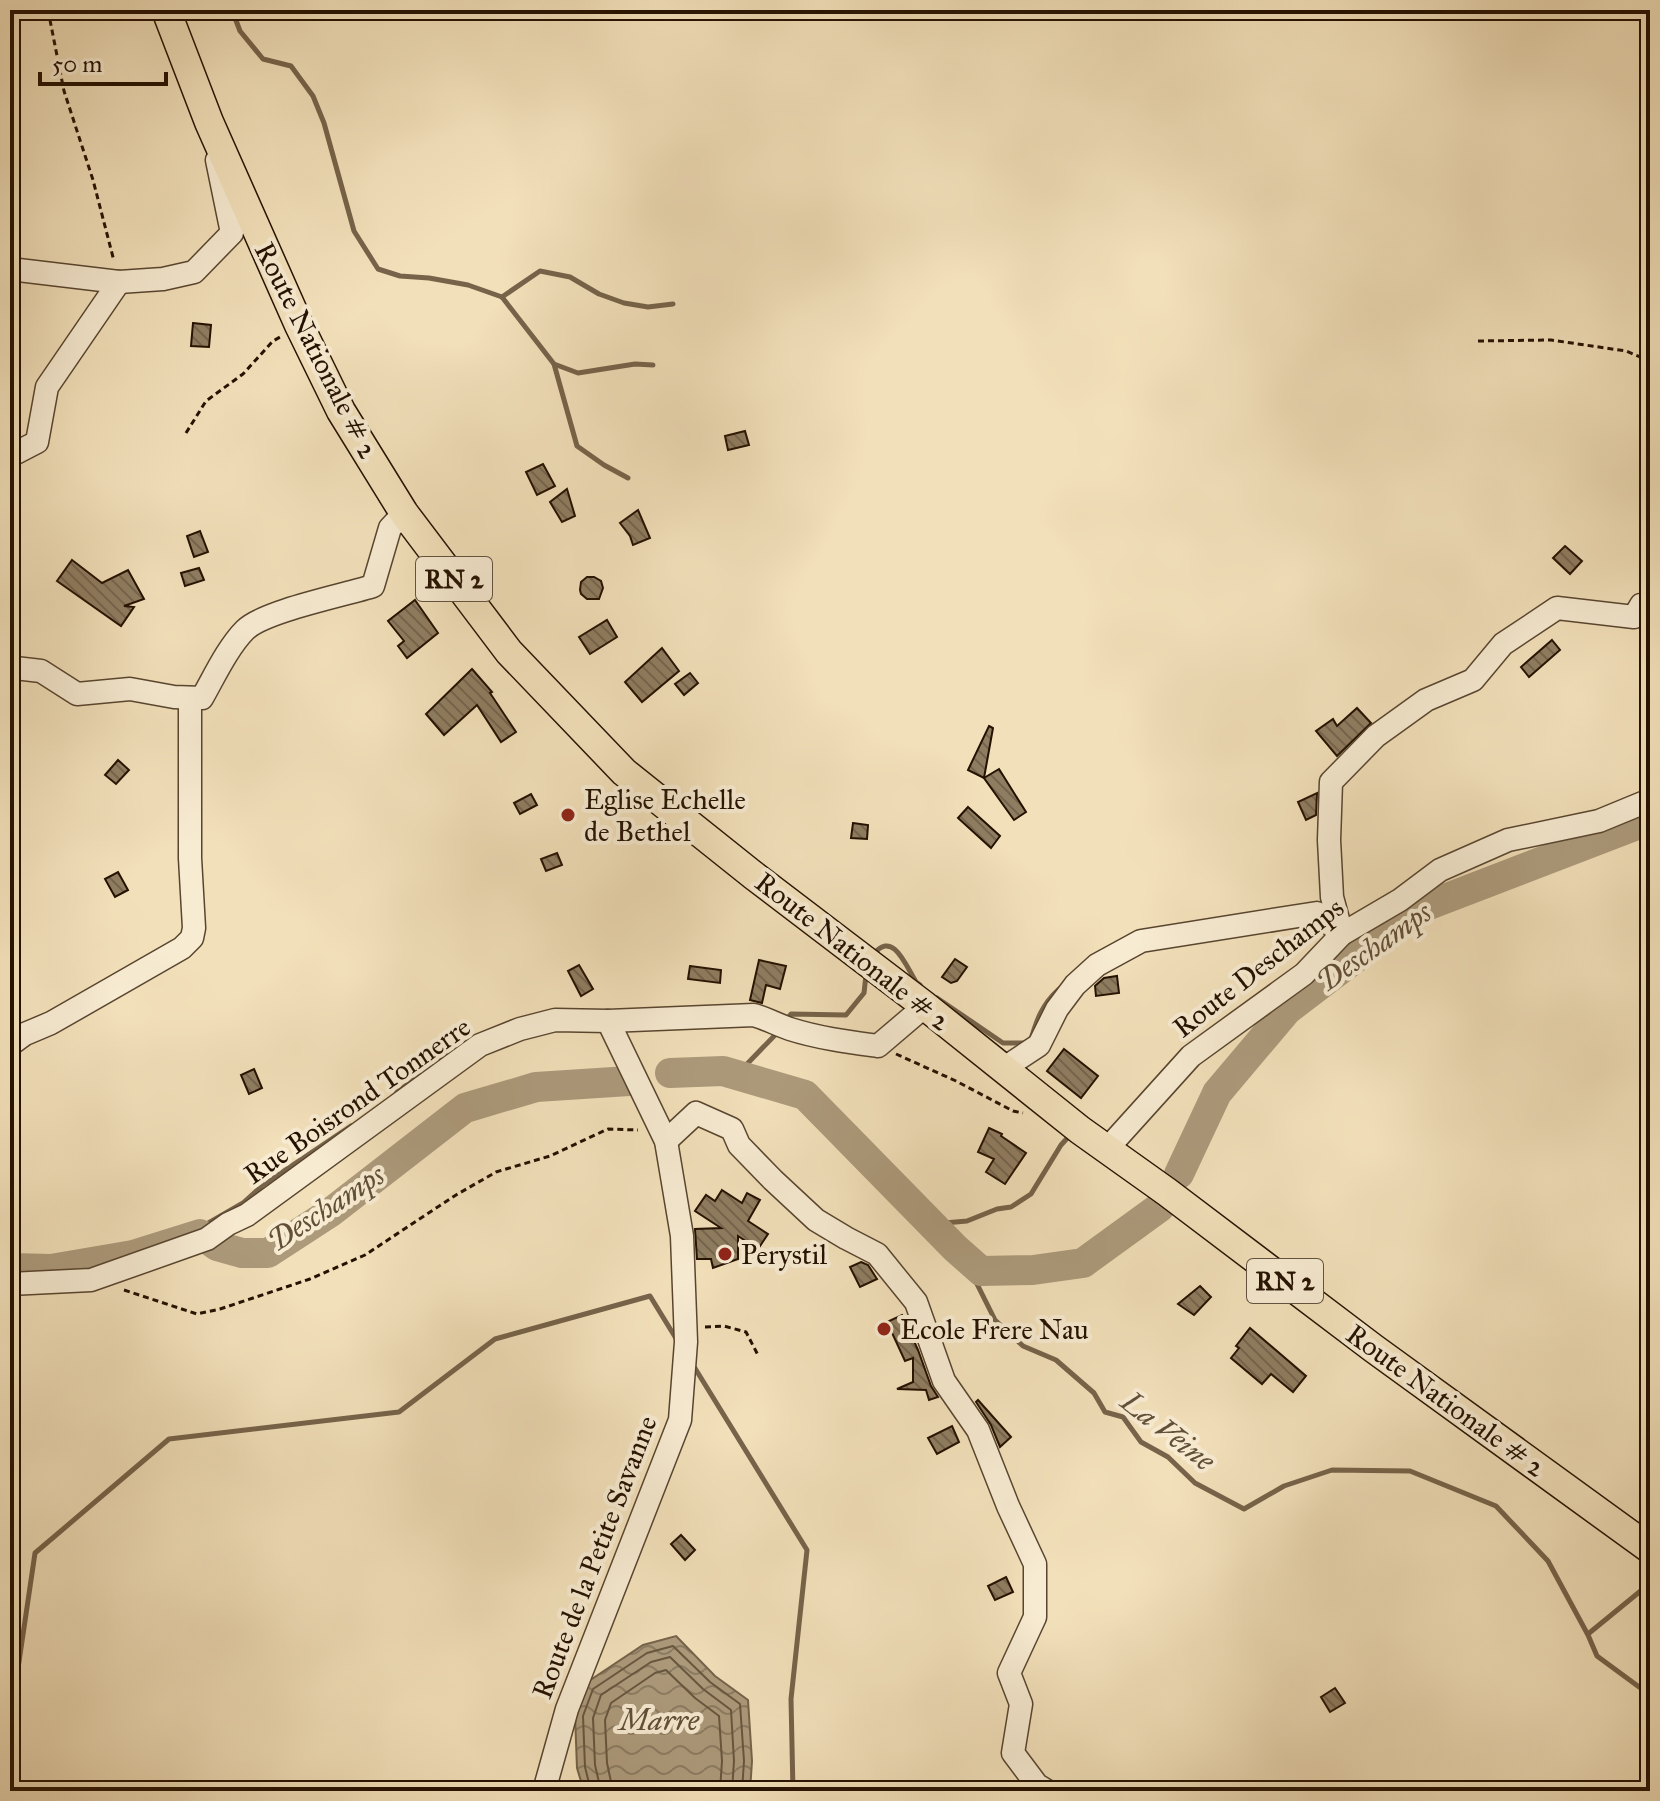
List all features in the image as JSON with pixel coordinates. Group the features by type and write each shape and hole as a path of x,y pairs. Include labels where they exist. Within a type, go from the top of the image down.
{"main road":[{"name":"Route Nationale # 2","path":"166,10 209,122 299,325 341,411 404,513 509,652 624,772 1107,1149 1373,1348 1650,1549"}],"street":[{"path":"10,269 119,282 163,279 194,272 232,233 209,122"},
{"path":"10,456 37,442 47,387 119,282"},
{"path":"10,672 15,668 41,671 77,694 130,689 174,697 202,698 246,629 267,616 373,586 390,528 404,513"},
{"path":"1342,934 1332,897 1329,840 1331,782 1376,736 1426,700 1473,680 1503,644 1557,608 1634,617 1641,605 1650,606"},
{"path":"10,1045 182,948 192,938 190,698"},
{"name":"Route Deschamps","path":"1107,1149 1191,1056 1304,974 1342,934 1400,900 1440,870 1508,840 1599,821 1650,800"},
{"path":"1003,1069 1039,1045 1057,1009 1075,985 1097,965 1141,941 1317,913 1342,934"},
{"path":"878,1046 925,1006"},
{"name":"Rue Boisrond Tonnerre","path":"10,1284 91,1280 207,1239 241,1218 480,1045 530,1025 555,1020 754,1015 791,1029 878,1046"},
{"name":"Route de la Petite Savanne","path":"544,1791 567,1709 680,1420 686,1353 682,1236 664,1136 608,1021"},
{"path":"664,1136 696,1113 732,1129 739,1145 773,1180 816,1220 877,1254 916,1302 944,1381 978,1430 1035,1564 1035,1617 1009,1673 1021,1704 1013,1753 1037,1785 1047,1791"}],"path":[{"path":"48,10 64,91 93,180 119,282"},
{"path":"186,433 206,401 243,374 273,341 299,325"},
{"path":"1478,341 1551,340 1626,351 1650,361"},
{"path":"878,1046 1013,1111 1028,1114"},
{"path":"91,1280 197,1314 220,1309 310,1279 365,1255 496,1172 550,1156 608,1129 664,1136"},
{"path":"686,1327 724,1326 746,1332 759,1357"}],"water":[{"name":"Marre","path":"676,1636 715,1676 748,1700 752,1761 750,1791 584,1791 577,1768 575,1715 586,1683 643,1645"}],"building":[{"path":"193,323 211,325 209,347 191,346"},
{"path":"745,431 749,445 728,450 725,436"},
{"path":"543,464 555,486 537,495 526,472"},
{"path":"567,489 575,516 562,522 550,502"},
{"path":"638,510 650,538 633,545 620,523"},
{"path":"200,531 208,552 194,557 187,536"},
{"path":"1565,546 1582,561 1570,574 1553,558"},
{"path":"72,560 102,583 128,570 144,599 124,606 134,607 121,626 57,581"},
{"path":"199,568 204,580 185,586 181,573"},
{"path":"587,577 601,581 603,588 599,599 587,599 581,594 581,582"},
{"path":"415,600 438,633 407,658 398,646 404,641 388,621"},
{"path":"607,620 617,637 590,654 579,637"},
{"path":"1552,640 1560,650 1529,677 1521,667"},
{"path":"662,648 679,671 642,702 625,682"},
{"path":"472,669 492,692 516,732 501,742 477,705 444,735 426,714"},
{"path":"690,673 698,683 684,695 675,684"},
{"path":"1357,708 1371,723 1337,756 1316,731 1333,719 1337,726"},
{"path":"989,726 993,728 984,778 968,770"},
{"path":"118,760 129,770 116,784 105,775"},
{"path":"999,769 1026,812 1014,820 984,778"},
{"path":"1317,793 1316,815 1306,820 1298,802"},
{"path":"531,794 537,805 520,814 514,803"},
{"path":"968,807 1000,836 991,848 958,818"},
{"path":"853,823 868,825 867,839 851,838"},
{"path":"557,853 562,865 546,871 541,859"},
{"path":"118,872 128,890 115,897 105,879"},
{"path":"955,959 967,967 957,981 951,983 942,977"},
{"path":"759,960 786,966 780,989 766,985 762,1003 750,1000"},
{"path":"579,965 593,989 581,996 568,971"},
{"path":"690,966 721,970 720,983 688,979"},
{"path":"1117,976 1119,993 1096,996 1095,986 1104,978"},
{"path":"1064,1049 1098,1076 1081,1098 1047,1071"},
{"path":"254,1069 262,1088 249,1094 241,1075"},
{"path":"989,1128 1026,1153 1005,1184 986,1172 994,1159 978,1152"},
{"path":"722,1190 742,1203 747,1193 760,1200 748,1221 768,1234 758,1249 738,1236 738,1259 713,1268 711,1259 697,1259 695,1229 721,1228 695,1211 706,1195 715,1201"},
{"path":"861,1262 868,1265 877,1279 860,1287 850,1267"},
{"path":"1200,1286 1211,1297 1194,1315 1178,1304"},
{"path":"902,1315 938,1397 929,1400 926,1390 897,1389 913,1382 913,1358 905,1361 887,1322"},
{"path":"1250,1328 1306,1376 1293,1392 1271,1374 1262,1384 1231,1358"},
{"path":"978,1400 1011,1437 1000,1447 991,1425 976,1402"},
{"path":"952,1426 959,1442 937,1454 928,1438"},
{"path":"681,1535 695,1550 685,1560 671,1544"},
{"path":"1006,1577 1013,1592 995,1600 988,1586"},
{"path":"1335,1688 1345,1703 1330,1712 1321,1697"}],"waterway":[{"path":"232,10 240,31 263,59 291,66 313,96 324,123 354,231 378,269 400,276 468,285 502,297 554,364 578,373 635,364 653,365"},
{"path":"502,297 540,271 570,277 599,294 624,303 648,307 673,304"},
{"path":"554,364 577,446 628,478"},
{"name":"Deschamps","path":"1179,1174 1217,1093 1287,1010 1421,908 1650,820"},
{"path":"874,954 887,946 893,948 920,985"},
{"path":"786,1020 791,1014 846,1015 864,993 866,975"},
{"path":"937,998 1003,1043 1030,1043 1040,1013 1059,989"},
{"path":"740,1076 747,1064 778,1032"},
{"path":"397,1092 454,1051"},
{"name":"Deschamps","path":"670,1073 723,1071 805,1095 981,1271 1033,1270 1083,1263 1160,1207"},
{"name":"Deschamps","path":"10,1268 51,1269 133,1255 200,1234 217,1246 242,1253 268,1253 331,1212 465,1108 536,1087 629,1081"},
{"path":"186,1236 243,1203 263,1185 351,1126"},
{"path":"933,1224 967,1221 1011,1207 1031,1194 1071,1134"},
{"name":"La Veine","path":"955,1248 970,1270 995,1320 1023,1346 1056,1360 1094,1393 1105,1412 1123,1417 1141,1442 1168,1457 1195,1483 1244,1509 1284,1486 1332,1470 1410,1471 1496,1506 1548,1561 1597,1656 1650,1695"},
{"path":"10,1723 35,1553 169,1439 399,1412 495,1339 650,1296 677,1340"},
{"path":"693,1365 807,1550 791,1699 793,1791"},
{"path":"1588,1634 1643,1589"}],"place":[{"name":"Eglise Echelle de Bethel","path":"568,815"},
{"name":"Perystil","path":"725,1254"},
{"name":"Ecole Frere Nau","path":"884,1329"}]}
